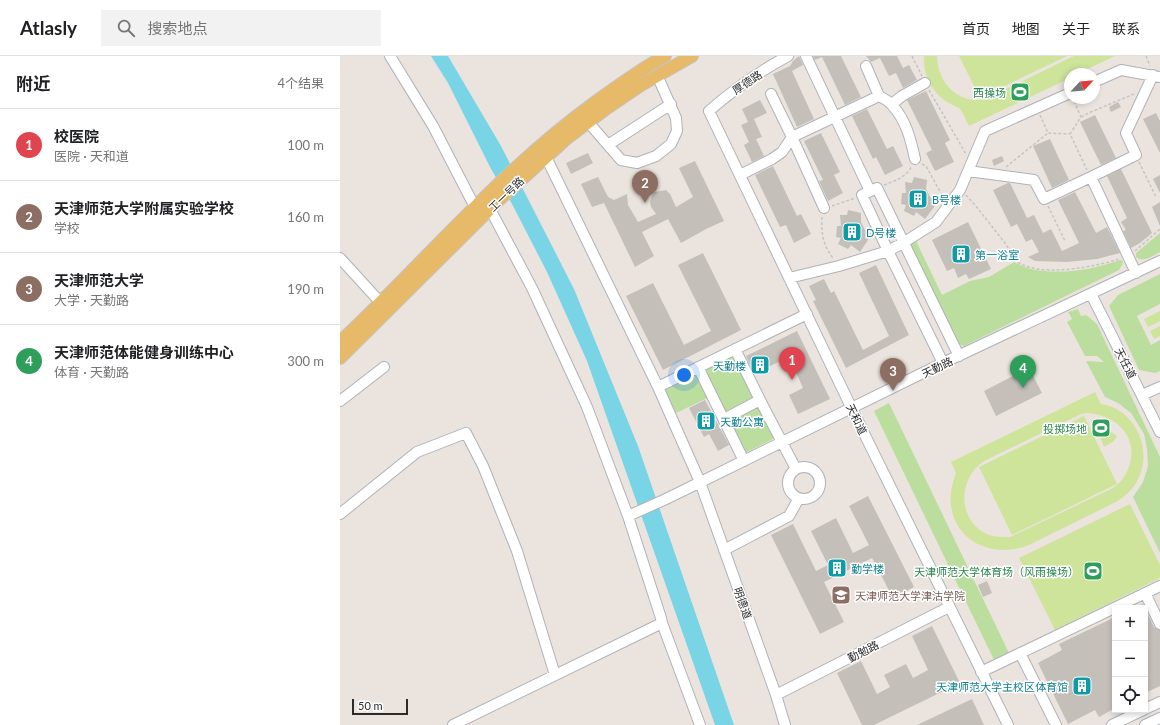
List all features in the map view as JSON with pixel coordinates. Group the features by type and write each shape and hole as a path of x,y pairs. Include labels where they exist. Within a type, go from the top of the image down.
{"main road":[{"name":"工一号路","path":"340,342 381,303 495,186 522,161 581,112 633,75 665,56"},
{"name":"工一号路","path":"340,358 502,197 566,139 623,97 657,75 692,56"}],"street":[{"path":"390,56 433,126 481,218"},
{"name":"厚德路","path":"709,111 726,96 788,56"},
{"path":"806,56 870,192 903,243 959,356"},
{"path":"866,66 879,96 892,104 903,120 911,139 915,159"},
{"path":"969,167 997,175 1034,180 1044,199 1136,155 1126,133 1147,88 1156,76 1121,70 1100,79"},
{"path":"588,122 621,160 637,163 656,156 671,144 677,131 676,118 671,104 657,75"},
{"path":"892,104 902,96 925,83"},
{"path":"771,94 824,208"},
{"path":"740,175 772,159 782,152 792,137 879,96"},
{"path":"789,278 839,266 888,251 936,222 960,190 985,131 1064,96"},
{"path":"608,145 671,104"},
{"name":"天和道","path":"709,111 852,409 1008,725"},
{"name":"明德道","path":"546,157 658,387 700,482 776,695 785,725"},
{"path":"1091,177 1136,273"},
{"path":"870,192 888,251 943,364"},
{"path":"490,210 532,288 587,407 633,514 662,623 700,725"},
{"path":"340,258 381,303"},
{"name":"天勤路","path":"633,514 959,356 1160,261"},
{"name":"天任道","path":"1092,294 1160,432"},
{"path":"658,387 807,314"},
{"path":"735,349 796,469"},
{"path":"340,401 384,367"},
{"path":"698,367 744,461"},
{"path":"1142,396 1160,387"},
{"path":"724,419 760,400"},
{"path":"340,514 417,452 466,432 483,466 517,552 555,675"},
{"path":"804,467 815,472 819,479 819,488 815,494 808,498 799,498 790,490 788,482 790,475 796,469 804,467"},
{"path":"724,550 789,516 799,498"},
{"path":"982,672 1160,586"},
{"path":"1145,593 1160,624"},
{"name":"勤勉路","path":"776,695 950,607"},
{"path":"453,725 662,623"},
{"path":"1020,653 1056,725"},
{"path":"1148,708 1160,702"},
{"path":"1112,725 1137,713"},
{"path":"1139,725 1141,713"},
{"path":"1145,725 1160,718"}],"path":[{"path":"912,56 969,167"},
{"path":"1146,56 1156,76"},
{"path":"1070,134 1081,117 1147,88"},
{"path":"1075,104 1081,117"},
{"path":"1037,108 1048,133"},
{"path":"997,175 1048,133 1070,134"},
{"path":"1070,134 1091,177"},
{"path":"1136,155 1156,197"},
{"path":"839,266 826,249 821,229 824,208 870,192 897,180 909,171 915,159 926,166 947,207"},
{"path":"960,190 976,205 1019,262 1036,268 1062,270 1108,262 1128,256 1160,229"},
{"path":"1044,199 1064,241"}],"green space":[{"name":"西操场","path":"924,56 937,56 938,66 946,84 960,96 978,100 988,98 1074,56 1115,56 1090,68 1064,68 1064,81 969,126 960,109 941,98 932,88 924,63"},
{"name":"西操场","path":"959,56 1067,56 980,98"},
{"path":"1160,233 1160,252 1145,259 1139,259 1136,257 1136,253"},
{"path":"916,241 942,295 970,281 989,277 1014,262 1024,267 1054,272 1087,269 1120,260 1123,261 1119,270 964,346 959,344 910,244"},
{"path":"1160,274 1160,304 1137,316 1151,345 1160,340 1160,371 1155,373 1139,370 1109,306 1118,295"},
{"path":"1078,309 1081,316 1086,315 1097,324 1160,457 1160,553 1133,497 1143,482 1148,466 1144,434 1131,413 1118,403 1105,397 1086,361 1104,362 1097,356 1085,356 1067,322 1072,319 1068,312"},
{"path":"1160,311 1160,321 1148,327 1144,319"},
{"path":"1160,326 1160,336 1154,339 1150,331"},
{"path":"733,354 775,438 745,453 716,394 676,413 663,388"},
{"name":"天津师范大学体育场（风雨操场）","path":"1095,392 1101,404 1124,414 1132,423 1139,434 1143,446 1141,471 1136,483 1125,496 1116,502 1029,545 1011,549 994,549 978,544 966,536 957,524 952,509 951,492 956,473 951,462","holes":["1081,414 1097,414 1116,423 1123,430 1131,447 1131,458 1127,472 1118,484 1113,488 1010,537 989,535 974,525 968,516 964,496 970,476 976,468 984,461"]},
{"path":"889,403 1009,653 994,660 874,411"},
{"name":"天津师范大学体育场（风雨操场）","path":"1084,416 1117,484 1012,535 979,467"},
{"name":"投掷场地","path":"1093,418 1117,436 1114,441 1104,447"},
{"name":"天津师范大学体育场（风雨操场）","path":"1130,504 1160,565 1160,578 1055,630 1019,558"}],"water":[{"path":"431,56 448,56 501,146 574,289 638,446 734,725 715,725 587,361 547,272 512,204 491,169 448,83"}],"building":[{"path":"799,56 803,65 792,71 814,119 797,127 773,74 790,66"},
{"path":"813,56 841,56 861,97 845,105 822,57 815,60"},
{"path":"866,56 897,56 903,68 909,65 917,80 903,88 896,73 889,76 880,58 871,62"},
{"path":"926,91 950,140 945,143 954,162 935,171 926,153 932,150 907,100"},
{"path":"760,100 767,113 754,119 762,137 756,139 764,156 752,162 744,145 749,142 741,125 748,122 742,109"},
{"path":"1118,102 1121,107 1111,112 1109,107"},
{"path":"867,109 887,149 893,146 903,166 885,175 876,157 873,159 852,116"},
{"path":"1156,113 1160,121 1160,153 1143,119"},
{"path":"1095,115 1116,158 1101,165 1080,122"},
{"path":"821,133 840,172 834,175 843,193 828,201 819,181 823,180 804,141"},
{"path":"1050,139 1069,180 1052,188 1033,146"},
{"path":"588,153 593,163 571,174 566,163"},
{"path":"1002,156 1004,161 994,166 992,160"},
{"path":"695,161 724,221 681,243 668,219 642,232 654,256 635,267 604,203 592,207 581,184 598,177 608,197 614,200 627,194 628,205 638,222 656,214 651,207 650,202 655,192 666,190 670,194 676,207 693,197 679,168"},
{"path":"773,166 797,216 801,214 811,234 794,243 786,225 780,227 755,175"},
{"path":"1121,169 1152,233 1131,248 1123,231 1126,230 1121,222 1127,218 1107,176"},
{"path":"1160,175 1160,193 1153,179"},
{"name":"B号楼","path":"914,177 927,180 926,189 930,197 938,202 925,219 916,212 914,216 904,211 906,205 901,204 902,193 906,193 905,182 912,183"},
{"path":"1010,183 1027,218 1034,215 1043,233 1051,229 1062,251 1079,243 1058,200 1075,192 1096,233 1107,227 1120,253 1097,259 1067,262 1035,261 1028,257 1039,252 1032,239 1026,242 1017,224 1011,227 993,190"},
{"path":"1160,202 1160,226 1152,207"},
{"name":"D号楼","path":"848,210 861,213 861,222 865,230 872,234 860,252 851,245 848,249 838,244 841,238 836,237 837,226 841,226 840,215 847,215"},
{"name":"第一浴室","path":"968,222 991,269 969,279 966,274 958,278 954,268 947,271 932,240"},
{"path":"703,253 741,330 663,370 626,296 653,283 684,345 711,331 678,265"},
{"path":"876,265 909,335 846,368 813,301 816,300 809,286 824,279 831,293 834,291 863,350 889,336 859,273"},
{"name":"天勤楼","path":"797,331 830,399 798,414 789,395 803,388 789,357 754,374 746,356"},
{"path":"1029,368 1042,393 996,416 984,391"},
{"name":"天勤公寓","path":"705,400 729,445 718,451 709,434 704,437 689,408"},
{"name":"勤学楼","path":"868,496 914,587 893,598 872,558 824,582 844,622 820,634 771,535 793,524 816,571 828,565 811,531 836,518 853,553 869,545 849,506"},
{"path":"987,581 992,593 983,597 978,585"},
{"path":"1148,614 1154,627 1160,630 1160,686 1148,692"},
{"name":"天津师范大学主校区体育馆","path":"1112,618 1112,710 1099,717 1095,710 1068,724 1038,663 1062,650 1059,644"},
{"path":"932,626 960,683 874,725 862,725 837,673 861,661 877,694 890,687 884,675 906,664 913,678 928,670 912,636"},
{"path":"972,699 984,725 917,725"}],"place":[{"name":"西操场","path":"1020,92"},
{"name":"B号楼","path":"918,199"},
{"name":"天津师范大学附属实验学校","path":"645,203"},
{"name":"D号楼","path":"852,232"},
{"name":"第一浴室","path":"961,254"},
{"name":"天勤楼","path":"760,365"},
{"name":"校医院","path":"792,380"},
{"name":"天津师范体能健身训练中心","path":"1023,388"},
{"name":"天津师范大学","path":"893,391"},
{"name":"天勤公寓","path":"706,421"},
{"name":"投掷场地","path":"1101,428"},
{"name":"勤学楼","path":"837,568"},
{"name":"天津师范大学体育场（风雨操场）","path":"1093,571"},
{"name":"天津师范大学津沽学院","path":"841,595"},
{"name":"天津师范大学主校区体育馆","path":"1082,686"}]}
